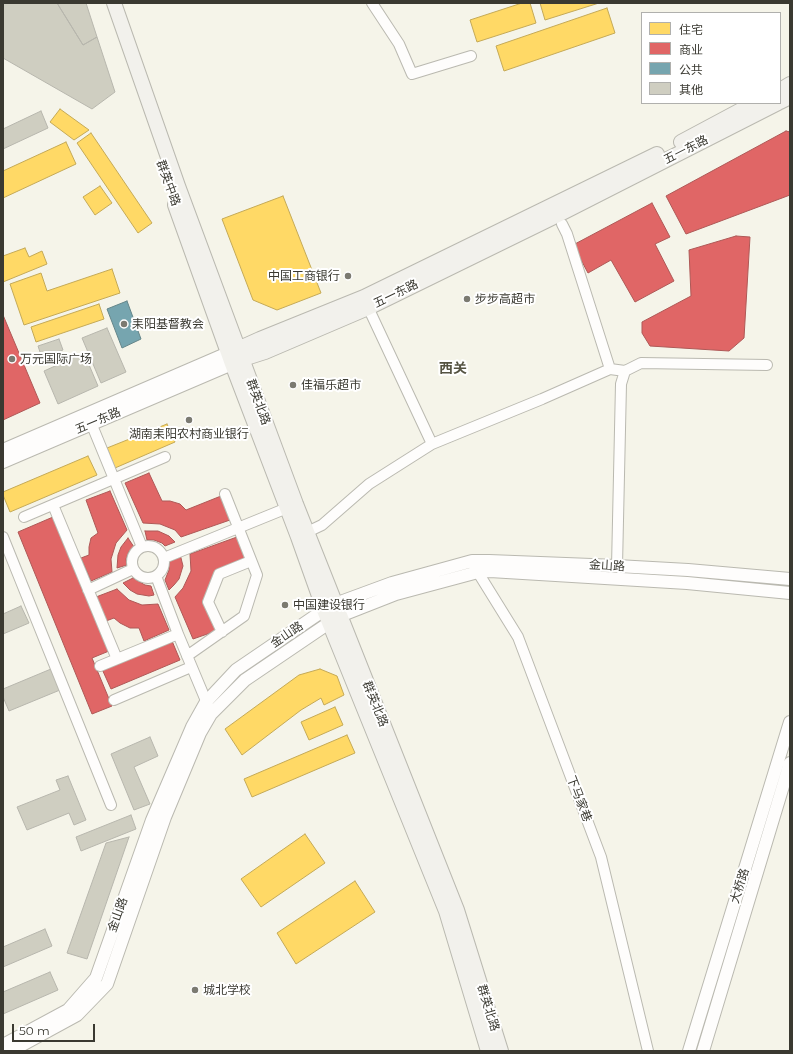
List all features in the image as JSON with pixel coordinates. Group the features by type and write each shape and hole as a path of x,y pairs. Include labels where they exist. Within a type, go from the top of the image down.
{"main road":[{"name":"群英中路","path":"103,3 235,356"},
{"name":"群英中路","path":"114,3 178,186 235,356"},
{"path":"781,89 790,84"},
{"name":"五一东路","path":"366,302 436,263 665,150 752,104"},
{"name":"五一东路","path":"235,356 265,352 366,302 560,214 775,104"},
{"name":"群英北路","path":"235,356 446,911 488,1051"},
{"name":"群英北路","path":"332,613 457,910 501,1051"}],"street":[{"path":"372,3 399,44 412,74 471,56"},
{"path":"562,224 567,234 610,370"},
{"path":"366,302 432,444"},
{"name":"五一东路","path":"3,462 90,419 235,356"},
{"path":"302,535 322,525 369,484 432,444 610,370 625,371 641,363 767,365"},
{"path":"618,566 621,384 625,371"},
{"name":"五一东路","path":"3,450 90,419"},
{"path":"90,419 142,547"},
{"path":"24,517 165,457"},
{"path":"187,656 244,616 257,575 225,494"},
{"path":"53,505 117,660"},
{"path":"164,558 291,506"},
{"path":"3,537 111,805"},
{"path":"152,546 157,548 164,558 164,568 152,578 142,577 133,569 133,555 142,547 152,546"},
{"path":"222,632 208,602 220,574 251,560"},
{"name":"金山路","path":"3,1045 68,1010 96,978 152,820 192,727 206,702 236,670 332,613 396,594 489,561 688,570 790,579"},
{"name":"金山路","path":"475,567 490,571 687,583 790,592"},
{"name":"下马家巷","path":"475,567 518,637 601,857 648,1051"},
{"path":"88,590 133,569"},
{"path":"156,576 211,714"},
{"name":"金山路","path":"11,1051 76,1015 106,984 165,817 200,733 211,714 245,680 332,613"},
{"path":"100,666 178,634"},
{"path":"114,700 191,667"},
{"name":"大桥路","path":"689,1051 790,722"},
{"name":"大桥路","path":"703,1051 790,762"}],"building: 住宅":[{"path":"522,3 530,3 536,23 477,42 470,20"},
{"path":"540,3 599,3 545,20"},
{"path":"607,8 615,33 504,71 496,46"},
{"path":"60,109 89,130 74,140 50,122"},
{"path":"91,133 152,223 138,233 77,143"},
{"path":"66,142 76,164 3,198 3,171"},
{"path":"100,186 112,203 95,215 83,197"},
{"path":"283,196 321,293 277,310 253,300 222,219"},
{"path":"25,248 29,257 42,251 47,264 3,282 3,256"},
{"path":"112,269 120,293 24,325 10,284 41,273 47,291"},
{"path":"99,304 104,319 36,342 31,327"},
{"path":"167,424 175,442 115,468 107,448"},
{"path":"88,456 97,475 10,512 3,492"},
{"path":"320,669 337,676 344,695 324,705 321,698 301,710 242,755 225,729 299,675"},
{"path":"335,707 343,725 309,740 301,722"},
{"path":"347,735 355,753 252,797 244,779"},
{"path":"305,834 325,863 261,907 241,879"},
{"path":"355,881 375,912 296,964 277,933"}],"building: 商业":[{"path":"786,131 790,132 790,195 686,234 666,196"},
{"path":"652,203 670,237 655,244 674,281 635,302 611,260 588,273 573,245"},
{"path":"736,236 750,237 744,338 729,351 650,346 642,333 642,322 691,296 689,250"},
{"name":"万元国际广场","path":"3,315 40,403 3,420"},
{"path":"149,473 162,501 170,501 180,504 186,510 221,496 230,520 181,537 175,530 160,524 143,523 125,483"},
{"path":"110,491 127,530 116,543 111,559 112,572 91,581 81,558 89,555 91,538 98,533 86,500"},
{"path":"53,517 109,651 92,658 112,706 92,714 18,532"},
{"path":"145,531 158,531 169,536 175,542 165,546 154,540 147,540"},
{"path":"237,537 246,560 210,588 216,631 193,639 175,597 183,588 191,571 190,554"},
{"path":"128,538 134,547 129,551 126,559 127,565 117,568 118,555 121,547"},
{"path":"180,554 183,566 179,579 169,590 165,580 169,570 169,561"},
{"path":"133,578 145,585 151,586 154,595 149,596 137,594 130,590 123,583"},
{"path":"117,589 129,600 142,605 158,604 169,630 144,641 139,628 130,628 114,618 106,621 96,597"},
{"path":"172,641 180,660 111,689 102,669"}],"building: 公共":[{"name":"耒阳基督教会","path":"127,301 141,339 122,348 107,309"}],"building: 其他":[{"path":"3,3 57,3 83,45 97,37 115,92 92,109 3,58"},
{"path":"57,3 86,3 97,37 83,45"},
{"path":"41,111 48,128 3,149 3,129"},
{"path":"107,328 126,372 101,383 82,338"},
{"path":"59,339 63,350 42,358 38,346"},
{"path":"84,353 98,386 58,404 44,371"},
{"path":"21,606 29,623 3,634 3,614"},
{"path":"51,669 60,690 9,711 3,697 3,689"},
{"path":"150,737 158,756 134,767 150,804 134,810 111,754"},
{"path":"68,776 86,820 74,825 69,813 27,830 17,807 60,790 56,780"},
{"path":"131,815 136,829 81,851 76,837"},
{"path":"129,837 87,959 67,953 106,843"},
{"path":"45,929 52,946 3,967 3,947"},
{"path":"50,972 58,990 3,1014 3,992"}],"place":[{"name":"中国工商银行","path":"348,276"},
{"name":"步步高超市","path":"467,299"},
{"name":"耒阳基督教会","path":"124,324"},
{"name":"万元国际广场","path":"12,359"},
{"name":"佳福乐超市","path":"293,385"},
{"name":"湖南耒阳农村商业银行","path":"189,420"},
{"name":"中国建设银行","path":"285,605"},
{"name":"城北学校","path":"195,990"}],"district":[{"name":"西关","path":"453,369"}]}
